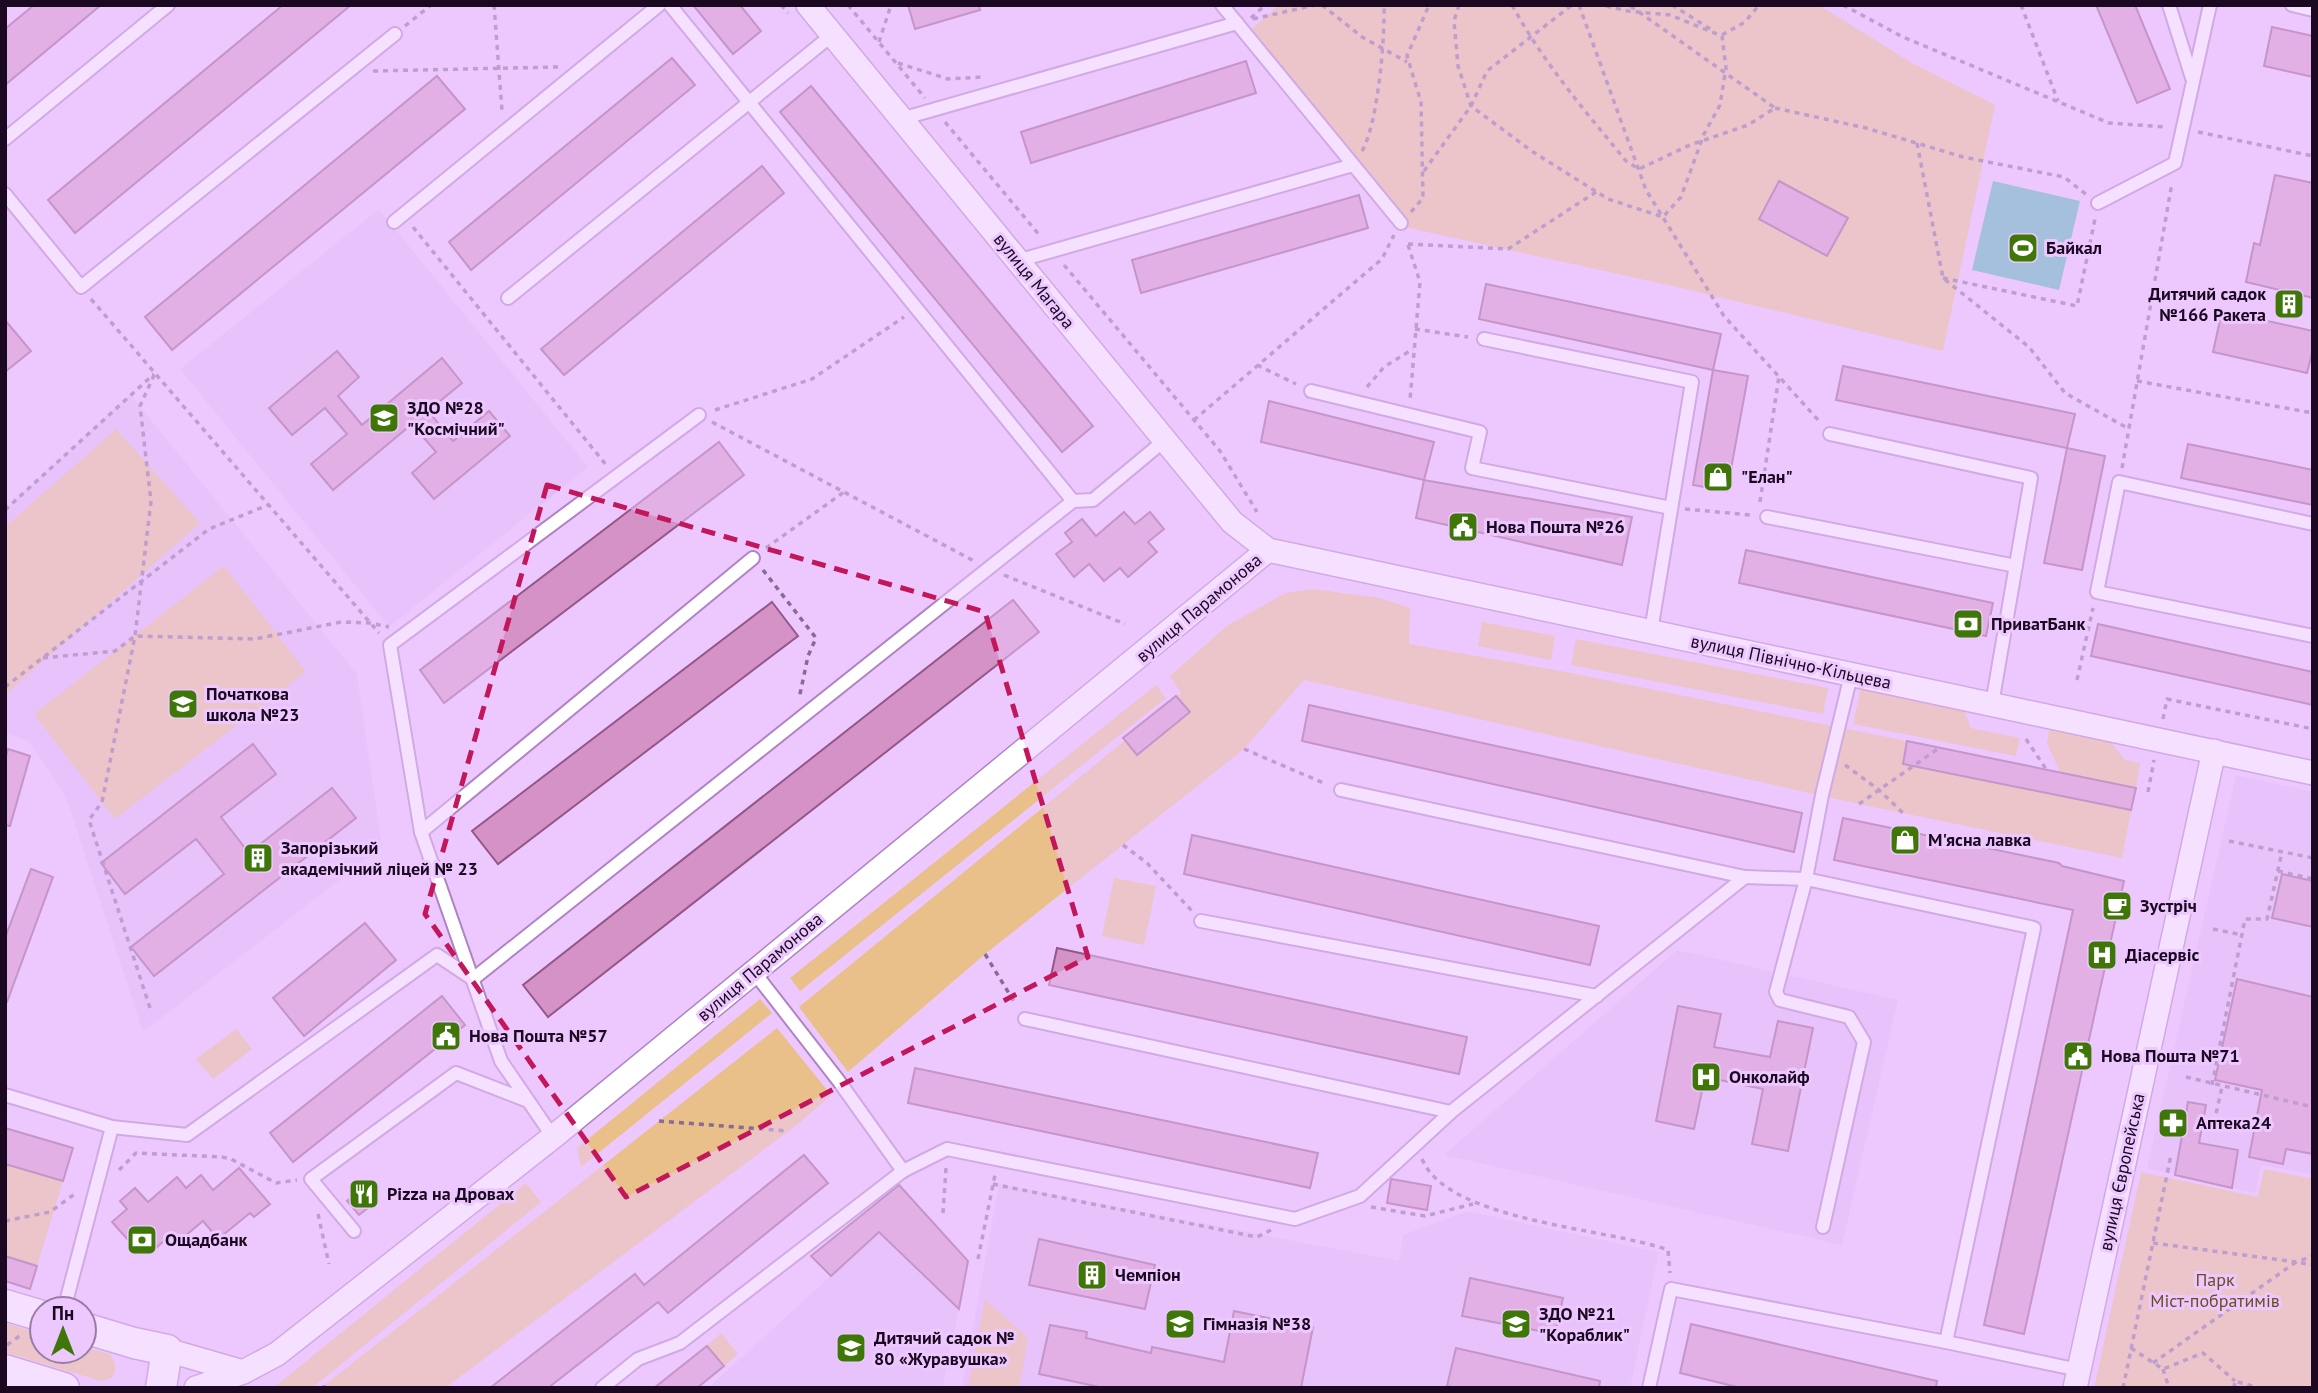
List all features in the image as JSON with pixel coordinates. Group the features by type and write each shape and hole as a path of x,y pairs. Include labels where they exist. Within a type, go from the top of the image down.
{"street":[{"name":"вулиця Магара","path":"808,5 1232,522 1268,550"},
{"name":"вулиця Північно-Кільцева","path":"1268,550 2313,773"},
{"name":"вулиця Парамонова","path":"196,1388 243,1373 277,1354 553,1137 1268,550"},
{"name":"вулиця Європейська","path":"2077,1379 2214,751"},
{"path":"5,1305 28,1311"},
{"path":"98,1332 243,1373"},
{"path":"161,1388 167,1350"},
{"path":"5,1370 64,1388"}],"lane":[{"path":"5,139 168,5"},
{"path":"399,219 659,5"},
{"path":"670,5 1073,501"},
{"path":"1222,5 1401,223"},
{"path":"2169,5 2192,78"},
{"path":"2098,204 2175,163 2210,5"},
{"path":"2292,5 2313,10"},
{"path":"901,119 1237,23"},
{"path":"5,194 81,287 395,34"},
{"path":"508,298 832,35"},
{"path":"1017,261 1353,165"},
{"path":"1484,340 1692,382 1651,631"},
{"path":"1311,391 1480,432 1472,468 1671,508"},
{"path":"553,1137 501,1061 421,832 390,645 699,415"},
{"path":"1830,434 2031,478 1992,704"},
{"path":"473,979 1073,501 1093,499 1165,440"},
{"path":"2313,524 2119,482 2097,592 2313,636"},
{"path":"1762,516 2016,566"},
{"path":"421,832 753,558"},
{"path":"1823,1227 1864,1042 1849,1017 1780,1000 1776,992 1805,879 1851,675"},
{"path":"1341,790 1745,877 1805,879 2034,928 1946,1342"},
{"path":"602,1388 638,1359 680,1343 902,1171 947,1149 1295,1219 1360,1196 1451,1112 1745,877"},
{"path":"1201,921 1597,996"},
{"path":"5,1095 112,1127 187,1135 437,955 473,979"},
{"path":"754,972 822,1058 902,1171"},
{"path":"1025,1019 1451,1112"},
{"path":"354,1231 311,1179 456,1073 529,1101"},
{"path":"54,1295 95,1192 112,1127"},
{"path":"1649,1388 1671,1289 1946,1342 2077,1379"}],"path":[{"path":"395,34 431,5"},
{"path":"494,5 504,133"},
{"path":"878,42 891,5"},
{"path":"1265,5 1248,20 1315,5"},
{"path":"1322,5 1362,37 1409,63"},
{"path":"1353,165 1365,145 1373,116 1382,48 1384,5"},
{"path":"1194,420 1382,259 1401,223 1423,198 1421,102 1407,56 1429,5"},
{"path":"1459,5 1454,21 1458,66 1471,106 1533,152 1608,199 1663,217"},
{"path":"1512,5 1563,84 1626,161 1639,169"},
{"path":"1423,173 1471,106 1487,71 1572,5"},
{"path":"1579,5 1646,190 1724,316 1830,434"},
{"path":"1601,5 1670,15 1722,36"},
{"path":"1629,5 1775,108 1866,128 1963,157 2064,177 2098,204 2077,306 1943,278"},
{"path":"1663,217 1681,197 1702,141 1720,105 1727,68 1722,36 1672,5"},
{"path":"1722,36 1745,22 1759,5"},
{"path":"1843,5 1903,37 2109,123 2182,128 2313,156"},
{"path":"2021,5 2058,101"},
{"path":"896,62 948,79 984,77"},
{"path":"348,72 585,66"},
{"path":"1639,169 1702,141 1748,125 1775,108"},
{"path":"1917,144 1943,278 2029,347 2065,393 2129,429"},
{"path":"2119,482 2175,163"},
{"path":"1408,244 1508,249 1596,192"},
{"path":"399,219 616,477"},
{"path":"1401,223 1420,282 1409,414"},
{"path":"81,287 390,645"},
{"path":"699,415 813,379 917,309"},
{"path":"1415,329 1484,340"},
{"path":"1354,401 1384,367 1413,349"},
{"path":"1258,365 1311,391"},
{"path":"5,510 155,373"},
{"path":"150,1007 89,820 102,802 135,635 151,501 140,406 155,373"},
{"path":"1671,508 1762,516 1779,376"},
{"path":"2137,381 2313,413"},
{"path":"699,415 988,569 1125,624"},
{"path":"793,724 808,656 816,638 753,558 844,492"},
{"path":"5,687 209,529 268,505"},
{"path":"2077,680 2097,592"},
{"path":"43,658 115,651 135,635 255,639 341,622 370,623 408,631"},
{"path":"2163,719 2167,699 2313,729"},
{"path":"2026,739 2046,769"},
{"path":"1859,804 1940,748"},
{"path":"1244,750 1341,790"},
{"path":"1831,755 1879,790 1903,813"},
{"path":"2148,792 2154,760"},
{"path":"2229,841 2313,859"},
{"path":"1123,845 1147,863 1201,921"},
{"path":"2212,1084 2245,919 2267,919 2282,852"},
{"path":"2278,870 2312,878"},
{"path":"2213,929 2242,935"},
{"path":"985,954 1025,1019"},
{"path":"2186,1077 2313,1107"},
{"path":"2214,1123 2222,1087"},
{"path":"659,1121 788,1131"},
{"path":"1415,1144 1426,1171 1451,1190 1475,1203 1508,1215 1668,1250 1671,1289"},
{"path":"943,1213 947,1149"},
{"path":"95,1192 136,1153 222,1157 276,1182 311,1179 329,1264"},
{"path":"2123,1388 2171,1155"},
{"path":"978,1259 999,1159"},
{"path":"993,1184 1256,1237 1295,1219"},
{"path":"5,1221 50,1212 74,1195 82,1185"},
{"path":"1369,1207 1425,1216 1475,1203"},
{"path":"2153,1243 2313,1265"},
{"path":"2153,1363 2296,1262 2313,1256"},
{"path":"5,1346 28,1329"},
{"path":"2132,1348 2163,1369 2169,1388"},
{"path":"2163,1369 2203,1353 2235,1381 2259,1388"},
{"path":"2234,1388 2235,1381"}],"highlighted area":[{"path":"547,485 985,612 1088,957 626,1197 425,914"}],"shaded area":[{"name":"Байкал","path":"1993,181 2080,201 2059,290 1972,270"},
{"name":"ЗДО №28 \"Космічний\"","path":"379,209 588,467 389,627 180,369"},
{"name":"Початкова школа №23","path":"130,394 357,674 382,847 143,1032 66,797 29,741 5,733 5,509"},
{"path":"2236,775 2313,792 2313,1174 2261,1165 2255,1193 2147,1168"},
{"name":"Онколайф","path":"1677,950 1898,1000 1842,1245 1444,1155"},
{"name":"Гімназія №38","path":"999,1184 1399,1261 1403,1235 1467,1211 1659,1252 1630,1388 962,1388"},
{"name":"Дитячий садок № 80 «Журавушка»","path":"879,1232 959,1309 942,1388 708,1388"}],"green space":[{"path":"1279,5 1819,5 1912,63 1995,105 1943,351 1677,287 1409,228 1252,29"},
{"path":"116,429 200,523 5,695 5,527"},
{"path":"224,566 306,672 115,819 34,714"},
{"path":"1313,589 1380,598 1410,608 1409,644 1566,672 1907,741 1903,764 2131,811 2122,858 1859,804 1304,680 1244,749 985,954 848,1072 799,1007 1124,741 1137,755 1189,713 1176,696 1181,693 1170,676 1228,625 1285,593"},
{"path":"1482,622 1555,636 1551,660 1478,646"},
{"path":"1576,639 1828,688 1823,714 1571,665"},
{"path":"1156,685 1166,698 800,991 790,978"},
{"path":"1861,688 1963,708 1971,728 2020,738 2016,756 1853,724"},
{"path":"2050,725 2107,737 2125,760 2140,763 2136,788 2060,772 2047,743"},
{"path":"1114,878 1156,886 1144,945 1102,936"},
{"path":"760,999 772,1013 581,1167 577,1148"},
{"path":"777,1028 831,1095 798,1124 445,1388 321,1388"},
{"path":"236,1029 252,1049 213,1079 196,1059"},
{"path":"5,1164 63,1181 37,1266 5,1256"},
{"name":"Парк Міст-побратимів","path":"2264,1169 2313,1179 2313,1388 2094,1388 2141,1172 2258,1197"},
{"path":"526,1183 541,1202 312,1388 273,1388"},
{"path":"985,1299 1028,1338 1019,1388 968,1388"},
{"path":"5,1323 28,1330 28,1359 5,1352"},
{"path":"721,1333 738,1354 724,1366 707,1346"},
{"path":"98,1351 110,1354 114,1360 115,1372 112,1378 101,1381 48,1365 98,1365"}],"building":[{"path":"34,5 101,5 5,85 5,29"},
{"path":"283,5 351,5 75,233 48,200"},
{"path":"693,5 740,5 761,31 733,54"},
{"path":"908,5 979,5 980,10 915,29"},
{"path":"2096,5 2135,5 2170,89 2137,103"},
{"path":"2272,27 2313,36 2313,77 2264,66"},
{"path":"672,58 695,85 471,270 449,242"},
{"path":"1246,61 1256,93 1031,163 1021,132"},
{"path":"437,76 465,109 172,350 145,317"},
{"path":"811,86 1093,426 1062,452 780,112"},
{"path":"762,166 784,193 564,375 541,349"},
{"path":"2275,175 2313,183 2313,298 2246,282 2254,243 2260,245"},
{"path":"1779,181 1848,218 1827,256 1759,219"},
{"path":"1359,195 1368,228 1141,293 1132,260"},
{"path":"1486,284 1721,334 1713,370 1479,319"},
{"path":"2222,311 2313,331 2313,349 2307,373 2213,352"},
{"path":"5,320 31,351 5,372"},
{"name":"ЗДО №28 \"Космічний\"","path":"337,351 359,377 338,396 362,425 442,358 462,383 428,411 453,441 489,411 510,436 434,499 412,473 436,452 412,424 333,490 311,464 347,434 325,408 292,435 269,408"},
{"path":"1843,366 2075,414 2067,448 1836,400"},
{"path":"1713,370 1748,376 1727,491 1693,485"},
{"path":"1269,401 1434,442 1424,480 1261,442"},
{"path":"719,442 744,475 444,703 420,670"},
{"path":"2188,444 2313,470 2313,505 2181,478"},
{"path":"2067,448 2105,456 2082,570 2044,563"},
{"path":"1424,480 1632,517 1622,565 1416,518"},
{"path":"1124,512 1135,524 1150,512 1164,529 1148,542 1157,552 1128,577 1120,568 1104,581 1089,564 1074,577 1056,554 1072,542 1065,533 1082,519 1096,536"},
{"path":"1746,550 1993,603 1986,636 1739,583"},
{"path":"1013,600 1039,632 548,1017 523,985"},
{"path":"772,602 798,636 498,864 472,831"},
{"path":"2098,624 2313,672 2313,705 2091,656"},
{"path":"1176,696 1190,712 1137,755 1123,738"},
{"path":"1309,705 1802,813 1794,852 1302,741"},
{"path":"1907,741 2136,788 2131,810 1903,764"},
{"name":"Запорізький академічний ліцей № 23","path":"253,744 276,774 221,817 249,853 332,788 356,818 154,976 131,947 224,874 196,839 125,894 101,863"},
{"path":"8,749 30,756 10,826 5,825 5,760"},
{"path":"1843,818 2059,863 2124,881 2024,1334 1984,1325 2073,910 1834,860"},
{"path":"1192,835 1599,926 1590,965 1184,874"},
{"path":"31,869 53,877 5,1002 5,938"},
{"path":"2282,874 2313,881 2313,927 2272,918"},
{"path":"365,923 396,960 304,1036 273,998"},
{"path":"1057,948 1467,1037 1459,1074 1049,985"},
{"path":"2237,979 2313,997 2313,1154 2286,1149 2283,1164 2249,1157 2262,1090 2215,1080"},
{"path":"442,996 465,1025 293,1162 270,1133"},
{"name":"Онколайф","path":"1678,1006 1721,1014 1714,1047 1770,1057 1778,1021 1813,1028 1788,1151 1752,1144 1763,1089 1705,1077 1694,1129 1656,1121"},
{"path":"915,1068 1318,1153 1310,1188 908,1103"},
{"path":"2188,1102 2206,1105 2199,1143 2238,1150 2232,1188 2175,1175"},
{"path":"5,1128 73,1148 63,1181 5,1164"},
{"path":"804,1155 828,1183 668,1313 658,1302 548,1388 490,1388 635,1274 644,1285"},
{"path":"239,1168 270,1204 254,1217 250,1213 218,1239 203,1221 179,1241 173,1233 157,1247 142,1230 129,1241 112,1222 127,1209 120,1201 135,1188 148,1202 177,1177 186,1188 201,1175 213,1190"},
{"path":"1391,1179 1431,1186 1427,1210 1387,1203"},
{"path":"899,1185 968,1261 959,1309 879,1232 831,1276 811,1256"},
{"name":"Pizza на Дровах","path":"365,1187 377,1201 359,1215 347,1201"},
{"name":"Чемпіон","path":"1039,1239 1155,1265 1145,1309 1029,1285"},
{"path":"5,1256 37,1266 30,1289 5,1281"},
{"path":"1470,1278 1563,1298 1555,1334 1462,1316"},
{"name":"Гімназія №38","path":"1234,1311 1313,1327 1301,1388 1104,1388 1039,1374 1050,1325 1087,1332 1086,1338 1151,1353 1152,1347 1224,1362"},
{"path":"1691,1324 1937,1381 1936,1388 1741,1388 1680,1373"},
{"path":"707,1346 724,1366 697,1388 654,1388"},
{"path":"1456,1348 1600,1381 1599,1388 1447,1386"}],"place":[{"name":"Байкал","path":"2023,248"},
{"name":"Дитячий садок №166 Ракета","path":"2289,304"},
{"name":"ЗДО №28 \"Космічний\"","path":"384,418"},
{"name":"\"Елан\"","path":"1718,477"},
{"name":"Нова Пошта №26","path":"1463,527"},
{"name":"ПриватБанк","path":"1968,624"},
{"name":"Початкова школа №23","path":"183,704"},
{"name":"М'ясна лавка","path":"1905,840"},
{"name":"Запорізький академічний ліцей № 23","path":"258,858"},
{"name":"Зустрiч","path":"2117,906"},
{"name":"Діасервіс","path":"2102,955"},
{"name":"Нова Пошта №57","path":"446,1036"},
{"name":"Нова Пошта №71","path":"2078,1056"},
{"name":"Онколайф","path":"1706,1077"},
{"name":"Аптека24","path":"2173,1123"},
{"name":"Pizza на Дровах","path":"364,1194"},
{"name":"Ощадбанк","path":"142,1240"},
{"name":"Чемпіон","path":"1092,1275"},
{"name":"Гімназія №38","path":"1180,1324"},
{"name":"ЗДО №21 \"Кораблик\"","path":"1516,1324"},
{"name":"Дитячий садок № 80 «Журавушка»","path":"851,1348"}]}
